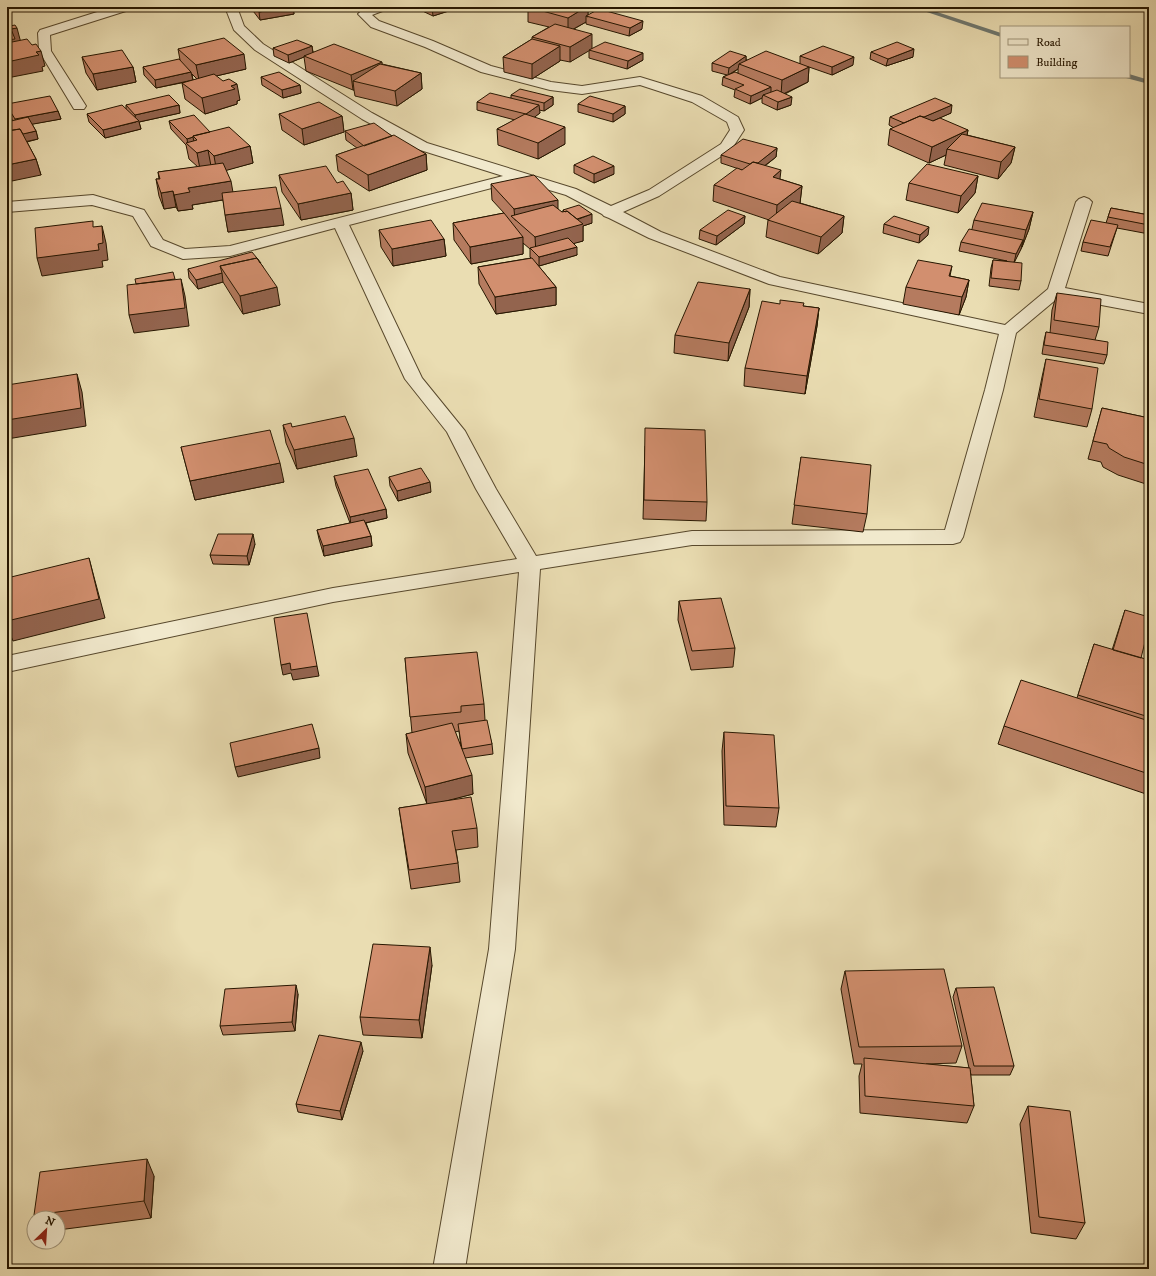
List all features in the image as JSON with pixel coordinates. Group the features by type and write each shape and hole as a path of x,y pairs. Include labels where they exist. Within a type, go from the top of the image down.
{"street":[{"path":"79,106 45,51 44,33 125,7"},
{"path":"231,7 238,27 259,47 367,116 422,146 571,192 609,213 655,235 775,281 1008,331"},
{"path":"381,7 364,14 375,24 429,44 486,69 550,86 582,90 640,81 697,99 733,120 737,130 726,148 654,193 609,213"},
{"path":"7,207 93,200 139,213 157,243 183,254 230,251 519,176"},
{"path":"7,664 333,595 692,538 953,537 994,390 1008,331 1056,291 1084,202"},
{"path":"340,222 414,379 456,431 486,489 530,564 502,949 448,1269"},
{"path":"1056,291 1149,308"}],"building":[{"path":"255,7 290,7 259,12"},
{"path":"528,7 586,7 568,18"},
{"path":"599,9 643,21 630,28 586,16"},
{"path":"9,23 10,26 15,25 17,28 11,29 15,39 7,40 7,24"},
{"path":"555,24 592,34 570,47 532,37"},
{"path":"224,38 244,54 196,65 178,49"},
{"path":"27,39 32,45 36,44 41,51 36,52 39,55 7,62 7,43"},
{"path":"532,39 560,46 532,64 503,57"},
{"path":"297,40 312,46 288,55 273,48"},
{"path":"605,42 643,53 628,61 589,50"},
{"path":"897,42 914,49 888,59 871,52"},
{"path":"334,44 382,62 351,75 304,56"},
{"path":"823,46 854,57 832,67 800,56"},
{"path":"122,50 133,67 93,74 82,57"},
{"path":"730,51 746,56 729,68 712,63"},
{"path":"766,51 809,67 782,80 739,64"},
{"path":"179,59 191,72 155,80 143,67"},
{"path":"380,64 421,73 395,91 353,81"},
{"path":"279,72 300,85 282,90 261,77"},
{"path":"735,72 771,87 751,96 735,89 744,85 723,77"},
{"path":"214,74 223,81 229,79 237,84 231,86 235,89 202,98 182,83"},
{"path":"520,89 553,97 544,103 511,95"},
{"path":"777,90 792,97 778,102 763,95"},
{"path":"490,93 539,105 526,114 477,102"},
{"path":"169,95 179,105 135,115 126,105"},
{"path":"50,96 58,111 15,119 7,106 7,104"},
{"path":"590,96 625,106 613,114 578,104"},
{"path":"935,98 952,105 924,117 920,116 904,123 890,117"},
{"path":"319,102 342,116 302,129 279,114"},
{"path":"122,105 139,121 103,130 87,114"},
{"path":"525,114 565,127 538,143 497,129"},
{"path":"194,115 210,132 187,139 169,121"},
{"path":"920,116 933,121 940,118 968,130 932,147 890,129"},
{"path":"28,117 36,131 23,134 20,129 7,131 7,122"},
{"path":"374,123 392,136 364,146 345,131"},
{"path":"229,127 250,146 214,156 208,150 197,153 186,143 197,140 193,136"},
{"path":"20,129 36,159 7,165 7,131"},
{"path":"962,134 1015,147 1001,162 947,149"},
{"path":"394,135 426,154 368,175 336,155"},
{"path":"743,139 777,148 758,163 753,162 750,164 721,155"},
{"path":"593,156 614,166 594,174 574,165"},
{"path":"753,162 781,170 773,177 802,186 777,205 714,185 737,168 742,170"},
{"path":"223,163 231,181 188,188 190,192 174,195 173,191 161,193 156,179 160,179 158,172"},
{"path":"927,164 978,176 961,196 909,183"},
{"path":"326,166 337,183 343,181 351,193 298,204 279,175"},
{"path":"534,175 558,200 514,209 491,184"},
{"path":"276,187 281,208 225,215 222,193"},
{"path":"792,201 844,216 821,237 768,220"},
{"path":"982,203 1033,212 1026,230 974,220"},
{"path":"553,205 562,212 567,211 583,224 535,237 511,216"},
{"path":"579,205 592,214 577,219 567,211 565,212 563,210"},
{"path":"1111,208 1149,215 1149,225 1108,217"},
{"path":"728,210 745,216 717,236 700,230"},
{"path":"504,213 523,237 470,247 453,223"},
{"path":"894,216 929,227 920,235 884,224"},
{"path":"431,220 444,239 392,249 379,230"},
{"path":"1091,220 1118,225 1110,247 1083,242"},
{"path":"93,221 93,227 102,226 103,243 98,244 99,250 37,258 35,228"},
{"path":"969,229 1023,240 1016,254 961,242"},
{"path":"568,238 577,247 539,257 530,248"},
{"path":"252,252 257,258 220,266 222,273 196,280 188,269"},
{"path":"257,258 277,287 240,296 220,266"},
{"path":"532,258 556,287 495,297 478,267"},
{"path":"918,260 952,266 949,276 969,280 962,297 906,287"},
{"path":"993,260 1022,263 1021,281 991,278"},
{"path":"173,272 175,279 136,284 135,279"},
{"path":"181,279 185,308 129,315 127,285"},
{"path":"698,282 750,289 729,343 675,335"},
{"path":"1057,293 1101,299 1099,327 1054,320"},
{"path":"780,300 804,303 803,306 819,308 807,376 745,368 762,301 780,304"},
{"path":"1046,332 1108,342 1107,355 1044,345"},
{"path":"1046,359 1098,368 1092,409 1039,399"},
{"path":"77,374 81,408 7,420 7,385"},
{"path":"1102,408 1149,418 1149,465 1124,457 1109,448 1107,444 1093,441"},
{"path":"345,416 354,438 294,450 283,425 291,423 292,427"},
{"path":"645,428 705,430 707,502 644,500"},
{"path":"270,430 280,463 190,481 181,447"},
{"path":"801,457 871,465 867,514 794,505"},
{"path":"421,468 430,482 397,491 389,477"},
{"path":"368,469 386,509 350,517 334,476"},
{"path":"364,520 371,536 323,546 317,530"},
{"path":"218,534 253,534 247,556 210,555"},
{"path":"89,558 99,599 7,621 7,578"},
{"path":"721,598 735,648 692,651 679,601"},
{"path":"1125,610 1149,617 1149,626 1141,658 1113,650"},
{"path":"307,613 317,666 291,670 290,663 281,665 274,618"},
{"path":"1094,644 1149,660 1149,717 1078,695"},
{"path":"477,652 484,704 461,706 461,712 410,717 405,658"},
{"path":"1021,680 1149,721 1149,774 1004,726"},
{"path":"487,720 492,744 462,749 458,724"},
{"path":"452,723 472,775 425,787 406,734"},
{"path":"312,724 319,748 235,767 230,743"},
{"path":"724,732 774,735 779,808 726,806"},
{"path":"471,797 477,828 452,831 458,863 409,870 399,808"},
{"path":"373,944 430,947 419,1020 360,1017"},
{"path":"944,969 962,1046 859,1047 845,971"},
{"path":"296,985 292,1022 220,1026 225,989"},
{"path":"994,987 1014,1066 974,1066 956,988"},
{"path":"319,1035 361,1042 340,1111 296,1104"},
{"path":"864,1058 970,1068 974,1106 865,1096"},
{"path":"1028,1106 1070,1111 1085,1223 1039,1217"},
{"path":"147,1159 144,1201 66,1211 35,1210 40,1172"}],"waterway":[{"path":"915,7 1000,35"},
{"path":"1130,76 1149,82"}]}
